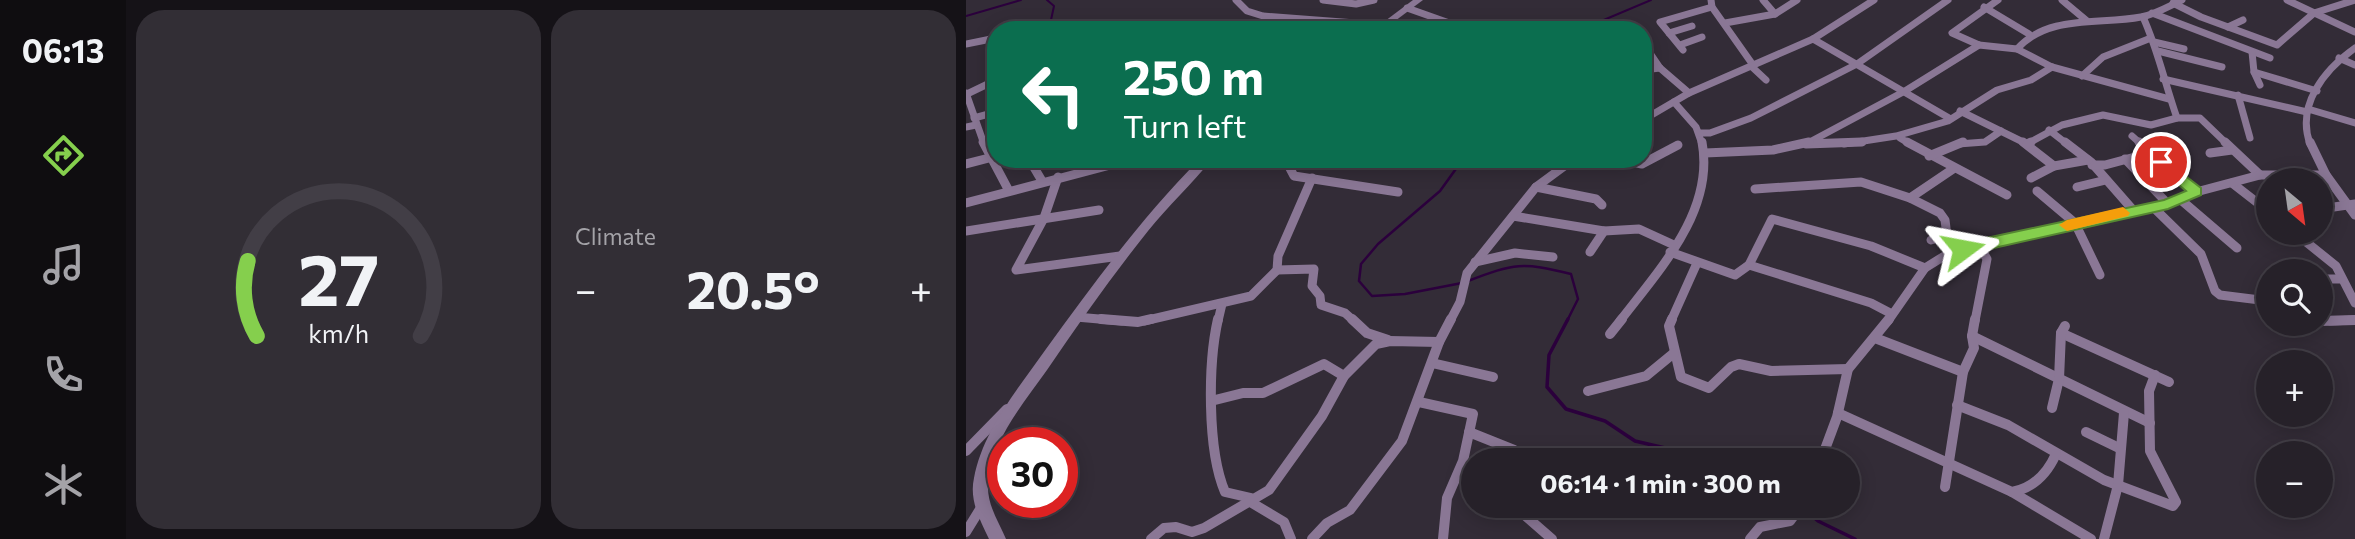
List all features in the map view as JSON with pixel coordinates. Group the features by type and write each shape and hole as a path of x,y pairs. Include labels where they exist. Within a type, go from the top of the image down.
{"street":[{"path":"1236,0 1247,11 1263,16 1311,21"},
{"path":"1323,0 1356,4 1374,0"},
{"path":"1389,21 1419,0"},
{"path":"1763,0 1775,15"},
{"path":"1725,23 1775,15 1797,0"},
{"path":"1855,0 1866,5"},
{"path":"1652,115 1689,93 1813,39 1874,0"},
{"path":"1700,133 1710,133 1751,118 1857,64 1948,0"},
{"path":"1998,0 1984,7 1952,33 1979,45 2017,49 2052,67 2169,99"},
{"path":"2062,0 2087,21"},
{"path":"2017,49 2029,34 2087,21 2143,18 2182,0"},
{"path":"2287,0 2355,32"},
{"path":"2173,4 2277,45 2314,13 2344,1 2355,0"},
{"path":"1702,37 1682,48 1660,22 1712,2 1752,66 1766,80"},
{"path":"1984,7 2029,34"},
{"path":"1407,8 1444,21"},
{"path":"2152,13 2270,58"},
{"path":"2143,18 2158,51 2163,79 2177,118"},
{"path":"2228,27 2243,20"},
{"path":"1670,33 1692,26"},
{"path":"966,44 987,39"},
{"path":"1813,39 1948,118"},
{"path":"2082,76 2086,68 2098,60 2153,40 2184,49"},
{"path":"1805,144 1905,91 1979,45"},
{"path":"2323,168 2306,129 2308,111 2326,71 2339,58 2355,48"},
{"path":"2158,51 2222,67"},
{"path":"2252,52 2254,72 2260,85"},
{"path":"1652,56 1660,68 1689,93"},
{"path":"2339,58 2355,65"},
{"path":"1705,153 1773,149 1805,144 1832,146 1900,138 1948,121 1948,118 1997,90 2031,80 2052,67"},
{"path":"1652,69 1660,68"},
{"path":"2254,72 2317,91"},
{"path":"2163,79 2355,123"},
{"path":"987,84 966,94 987,153"},
{"path":"2238,95 2250,138"},
{"path":"1610,334 1672,248 1702,194 1705,153 1700,133 1674,102"},
{"path":"1960,111 2027,144 2054,166"},
{"path":"2027,144 2049,130 2103,115 2151,125 2177,118 2205,120 2256,171"},
{"path":"966,127 987,116"},
{"path":"2049,130 2090,163 2133,210"},
{"path":"1929,156 1965,141 1984,142 2001,131"},
{"path":"2132,136 2196,192"},
{"path":"1900,138 1953,169 2007,195"},
{"path":"1652,159 1678,145"},
{"path":"2210,153 2232,150"},
{"path":"2031,178 2054,166 2129,160 2150,153"},
{"path":"966,164 987,159"},
{"path":"2129,160 2168,204"},
{"path":"995,168 1009,191"},
{"path":"1034,168 1042,181"},
{"path":"966,203 1091,168"},
{"path":"998,539 982,506 981,478 992,444 1030,384 1120,256 1146,223 1198,168"},
{"path":"1290,168 1294,176 1398,192"},
{"path":"1312,539 1327,523 1350,510 1402,441 1419,402 1438,342 1460,302 1467,273 1536,187 1558,168"},
{"path":"1910,198 1953,169"},
{"path":"1755,189 1861,182 1910,198 1944,216 1947,236 1960,249 2168,204 2196,192 2256,176"},
{"path":"1058,177 1044,218 1016,270 1120,256"},
{"path":"1076,317 1138,322 1256,294 1277,270 1278,256 1312,178"},
{"path":"2077,187 2106,180"},
{"path":"2232,183 2256,202"},
{"path":"2333,186 2355,215"},
{"path":"1536,187 1597,199 1602,205"},
{"path":"2037,191 2075,223 2100,275"},
{"path":"2182,200 2237,248"},
{"path":"2333,206 2355,204"},
{"path":"2152,207 2201,254 2220,295 2256,300"},
{"path":"966,231 1099,210"},
{"path":"1513,216 1604,231 1639,229 1697,263 1731,275 1738,274 1749,265 1772,219 1871,246 1925,268"},
{"path":"1590,252 1604,231"},
{"path":"1931,240 1947,236"},
{"path":"1945,487 1963,372 1974,348 1972,336 1987,259 1979,245"},
{"path":"2310,245 2336,266 2355,303"},
{"path":"1475,262 1516,253 1552,257"},
{"path":"1825,448 1838,413 1848,369 1907,298 1925,268 1946,255"},
{"path":"1697,263 1670,322 1674,353 1681,377 1709,388 1731,367 1739,364 1771,371 1848,369"},
{"path":"1749,265 1871,303 1892,314"},
{"path":"1277,270 1314,269 1312,286 1320,296 1321,305 1345,313 1367,332 1390,341"},
{"path":"2333,279 2341,279"},
{"path":"1222,304 1214,336 1220,482 1225,492 1245,498 1284,522 1291,539"},
{"path":"2333,321 2355,320"},
{"path":"2052,408 2059,379 2063,330 2169,382"},
{"path":"1972,336 2124,413 2150,423"},
{"path":"1875,338 1963,372"},
{"path":"1151,539 1164,528 1175,527 1192,531 1231,512 1245,498 1269,490 1281,478 1322,416 1344,376 1376,344 1390,341 1438,342"},
{"path":"1588,391 1646,376 1674,353"},
{"path":"1432,363 1493,377"},
{"path":"1215,400 1243,393 1263,393 1324,364 1344,376"},
{"path":"1957,405 2008,425 2056,454 2118,485 2173,506 2175,504 2150,451 2150,391 2155,375"},
{"path":"966,452 1030,384"},
{"path":"1419,402 1473,414 1463,461 1447,498 1443,539"},
{"path":"1838,413 2012,492 2091,539"},
{"path":"2104,539 2118,485 2124,413"},
{"path":"1469,432 1509,448"},
{"path":"2086,432 2119,448"},
{"path":"2012,492 2020,491 2046,475 2056,454"},
{"path":"966,532 982,506"},
{"path":"1528,518 1552,539"},
{"path":"1750,539 1760,527 1787,523 1792,518"}],"waterway":[{"path":"966,16 1021,0"},
{"path":"1047,0 1054,6 1051,21"},
{"path":"1601,21 1651,0"},
{"path":"1457,168 1440,191 1378,244 1361,264 1359,281 1372,296 1405,294 1462,283"},
{"path":"1468,281 1519,266 1571,274 1578,299 1568,319"},
{"path":"1568,319 1549,355 1547,387 1566,409 1605,421 1635,441 1665,448"},
{"path":"1814,518 1855,539"}],"slow traffic":[{"path":"2067,225 2123,213"}],"route":[{"path":"1963,249 2168,204 2196,192 2161,162"}]}
